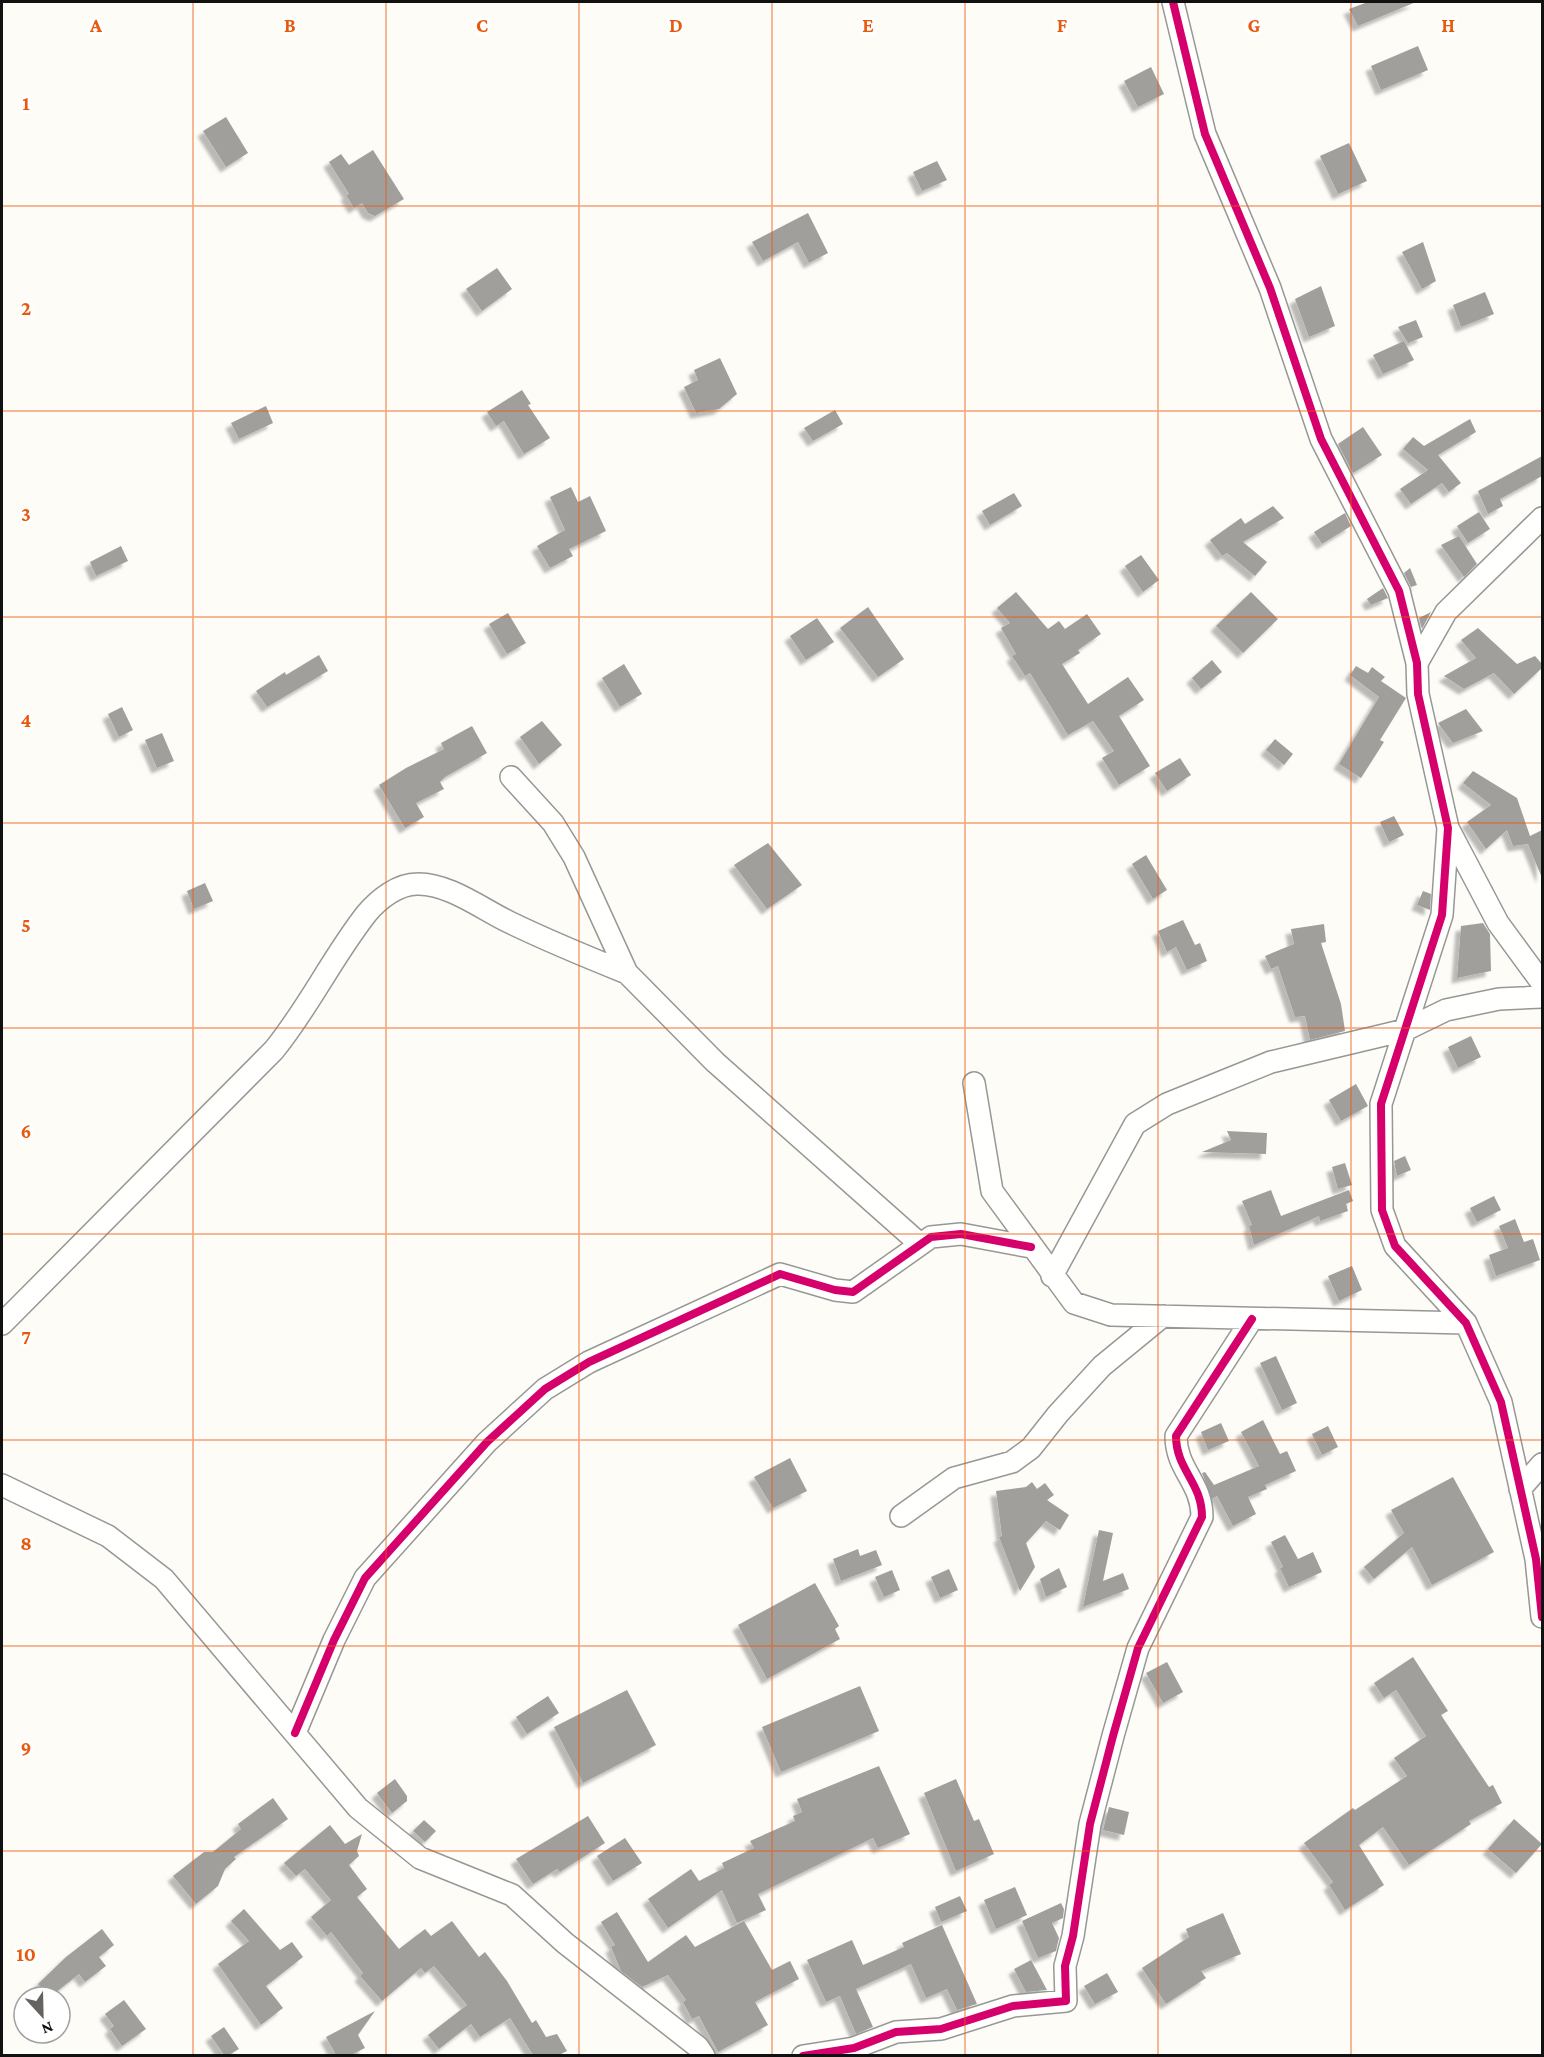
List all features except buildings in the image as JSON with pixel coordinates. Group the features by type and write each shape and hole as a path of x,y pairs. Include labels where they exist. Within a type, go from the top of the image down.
{"street":[{"path":"1173,2 1205,135 1270,288 1321,439 1399,591 1417,663 1418,693 1448,828 1498,923 1542,983"},
{"path":"1417,663 1446,612 1542,518"},
{"path":"511,777 553,823 574,857 627,973 715,1062 920,1244"},
{"path":"1448,828 1442,915 1381,1104 1382,1210 1395,1246 1466,1323 1501,1402 1536,1559 1542,1617"},
{"path":"2,1324 274,1050 297,1022 368,913 387,895 402,886 417,884 448,892 565,949 627,973"},
{"path":"1052,1276 1135,1124 1167,1104 1271,1062 1405,1030 1446,1010 1472,1003 1542,997"},
{"path":"974,1083 992,1191 1052,1276 1074,1303 1112,1315 1466,1323"},
{"path":"295,1733 334,1640 365,1578 487,1442 545,1389 589,1362 780,1274 835,1290 853,1292 931,1237 961,1234 1032,1247"},
{"path":"901,1516 954,1478 1012,1462 1031,1448 1058,1414 1102,1366 1163,1316"},
{"path":"803,2055 854,2048 896,2032 941,2029 1013,2006 1066,2001 1065,1966 1073,1936 1090,1824 1113,1736 1138,1648 1202,1517 1202,1500 1176,1452 1176,1436 1252,1319"},
{"path":"1520,1489 1542,1464"},
{"path":"2,1485 108,1536 164,1579 358,1808 420,1858 512,1895 565,1943 698,2047 704,2055"}],"cycle path":[{"path":"1173,2 1205,134 1270,288 1321,439 1399,591 1417,663 1418,694 1448,828 1442,915 1381,1104 1382,1210 1395,1246 1466,1323 1501,1402 1536,1559 1542,1617"},
{"path":"295,1733 334,1640 365,1578 487,1442 545,1389 589,1362 780,1274 835,1290 853,1292 931,1237 961,1234 1031,1247"},
{"path":"803,2056 854,2048 896,2032 941,2029 1013,2006 1066,2001 1065,1966 1073,1936 1090,1824 1113,1736 1138,1648 1202,1517 1198,1494 1180,1458 1176,1436 1252,1319"}]}
